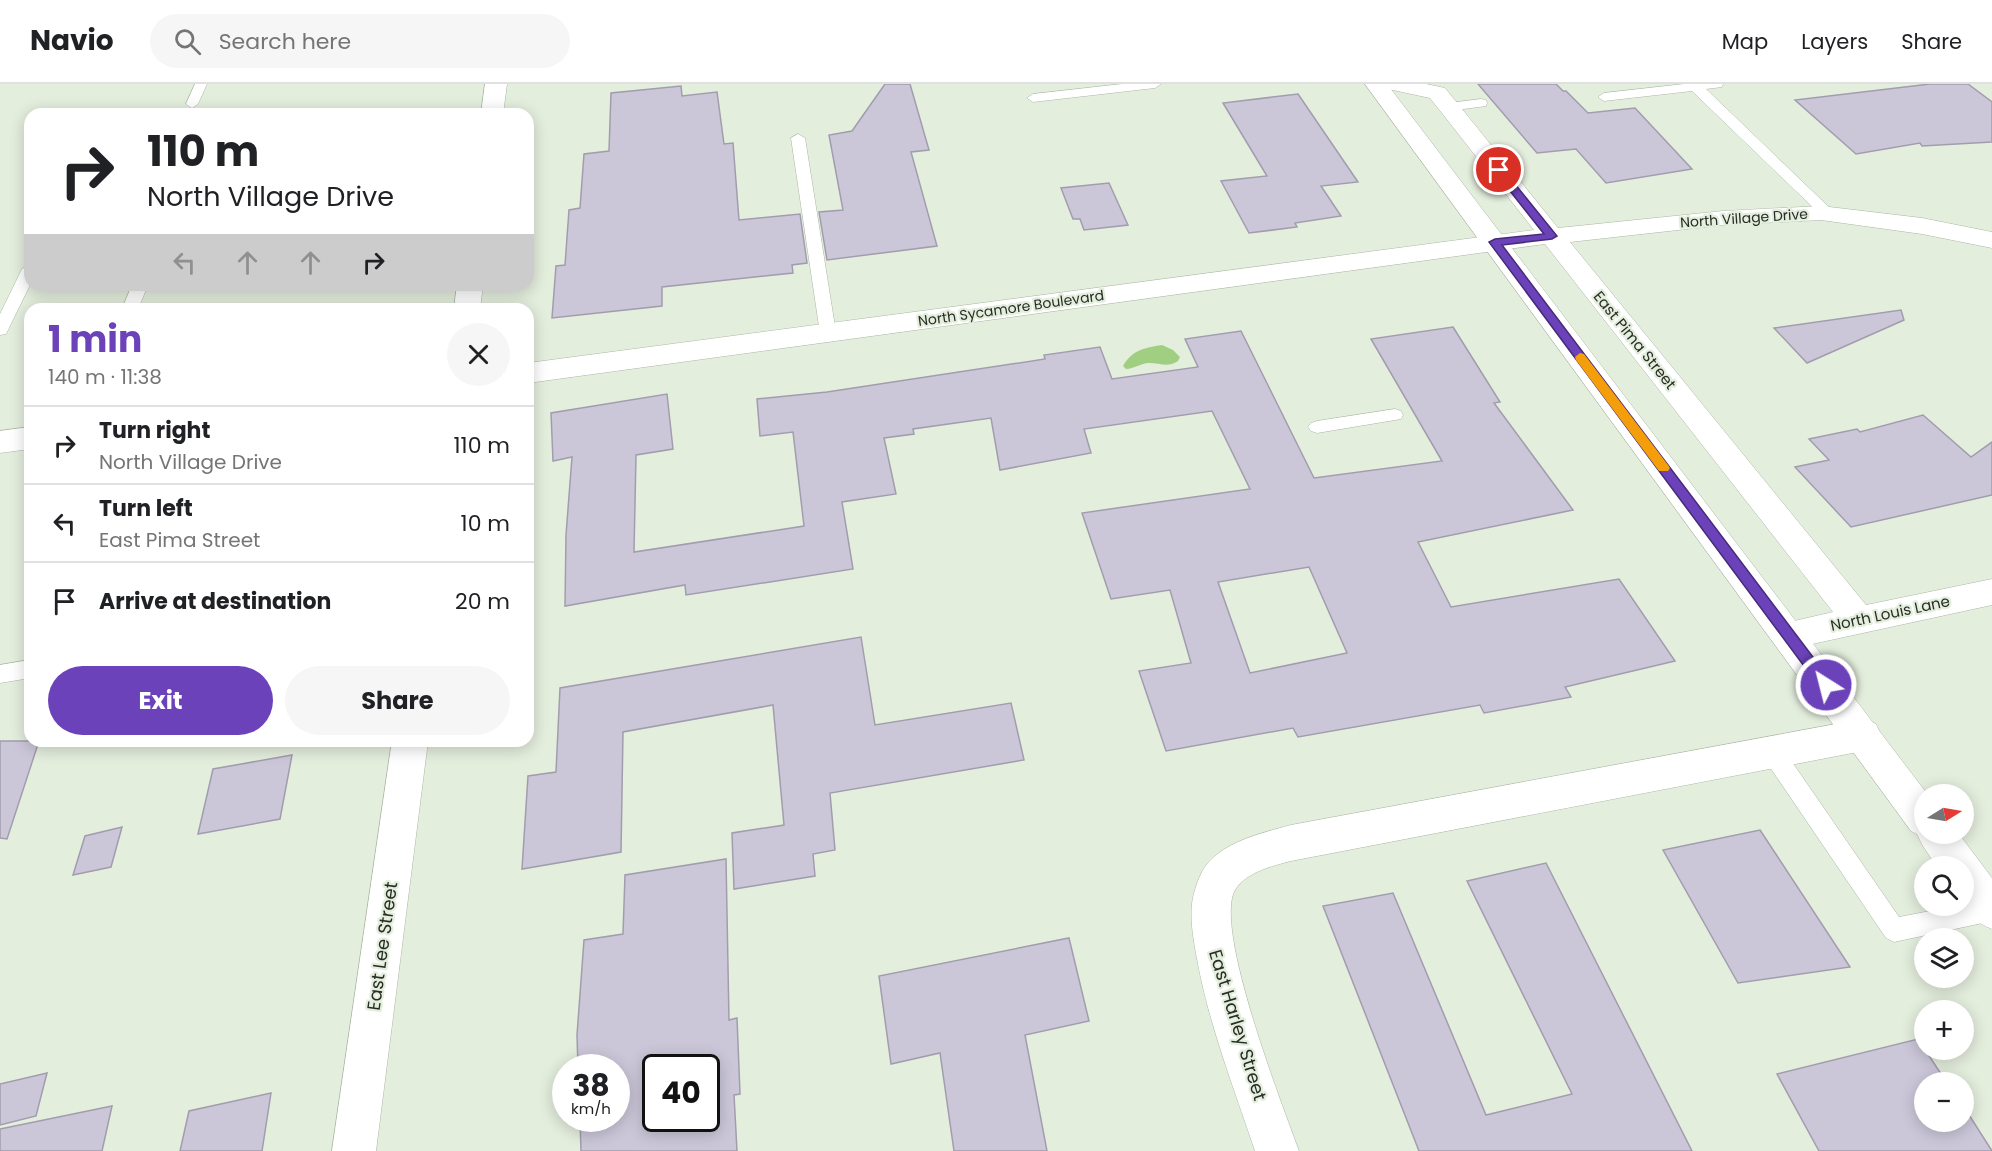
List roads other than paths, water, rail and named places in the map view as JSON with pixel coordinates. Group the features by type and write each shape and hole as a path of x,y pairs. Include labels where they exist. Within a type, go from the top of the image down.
{"street":[{"path":"493,108 496,84"},
{"path":"1376,84 1914,805"},
{"name":"East Pima Street","path":"1396,84 1437,93 1859,620"},
{"name":"North Village Drive","path":"1495,242 1723,218 1828,214 1922,226 1992,240"},
{"name":"North Sycamore Boulevard","path":"534,372 1495,242"},
{"path":"0,442 24,439"},
{"name":"North Louis Lane","path":"1789,635 1992,592"},
{"path":"1773,753 1863,735"},
{"name":"East Lee Street","path":"354,1151 409,747"},
{"name":"East Harley Street","path":"1277,1151 1222,980 1214,948 1210,917 1212,898 1217,884 1232,867 1256,853 1292,843 1773,753"},
{"path":"1974,885 1992,910"}],"lane":[{"path":"192,104 201,84"},
{"path":"1033,98 1155,84"},
{"path":"1604,97 1717,84"},
{"path":"1695,86 1828,214"},
{"path":"1449,107 1481,103"},
{"path":"798,138 828,333"},
{"path":"0,330 24,281"},
{"path":"1317,428 1395,415"},
{"path":"0,674 24,670"},
{"path":"1773,753 1894,930 1992,910"}]}
